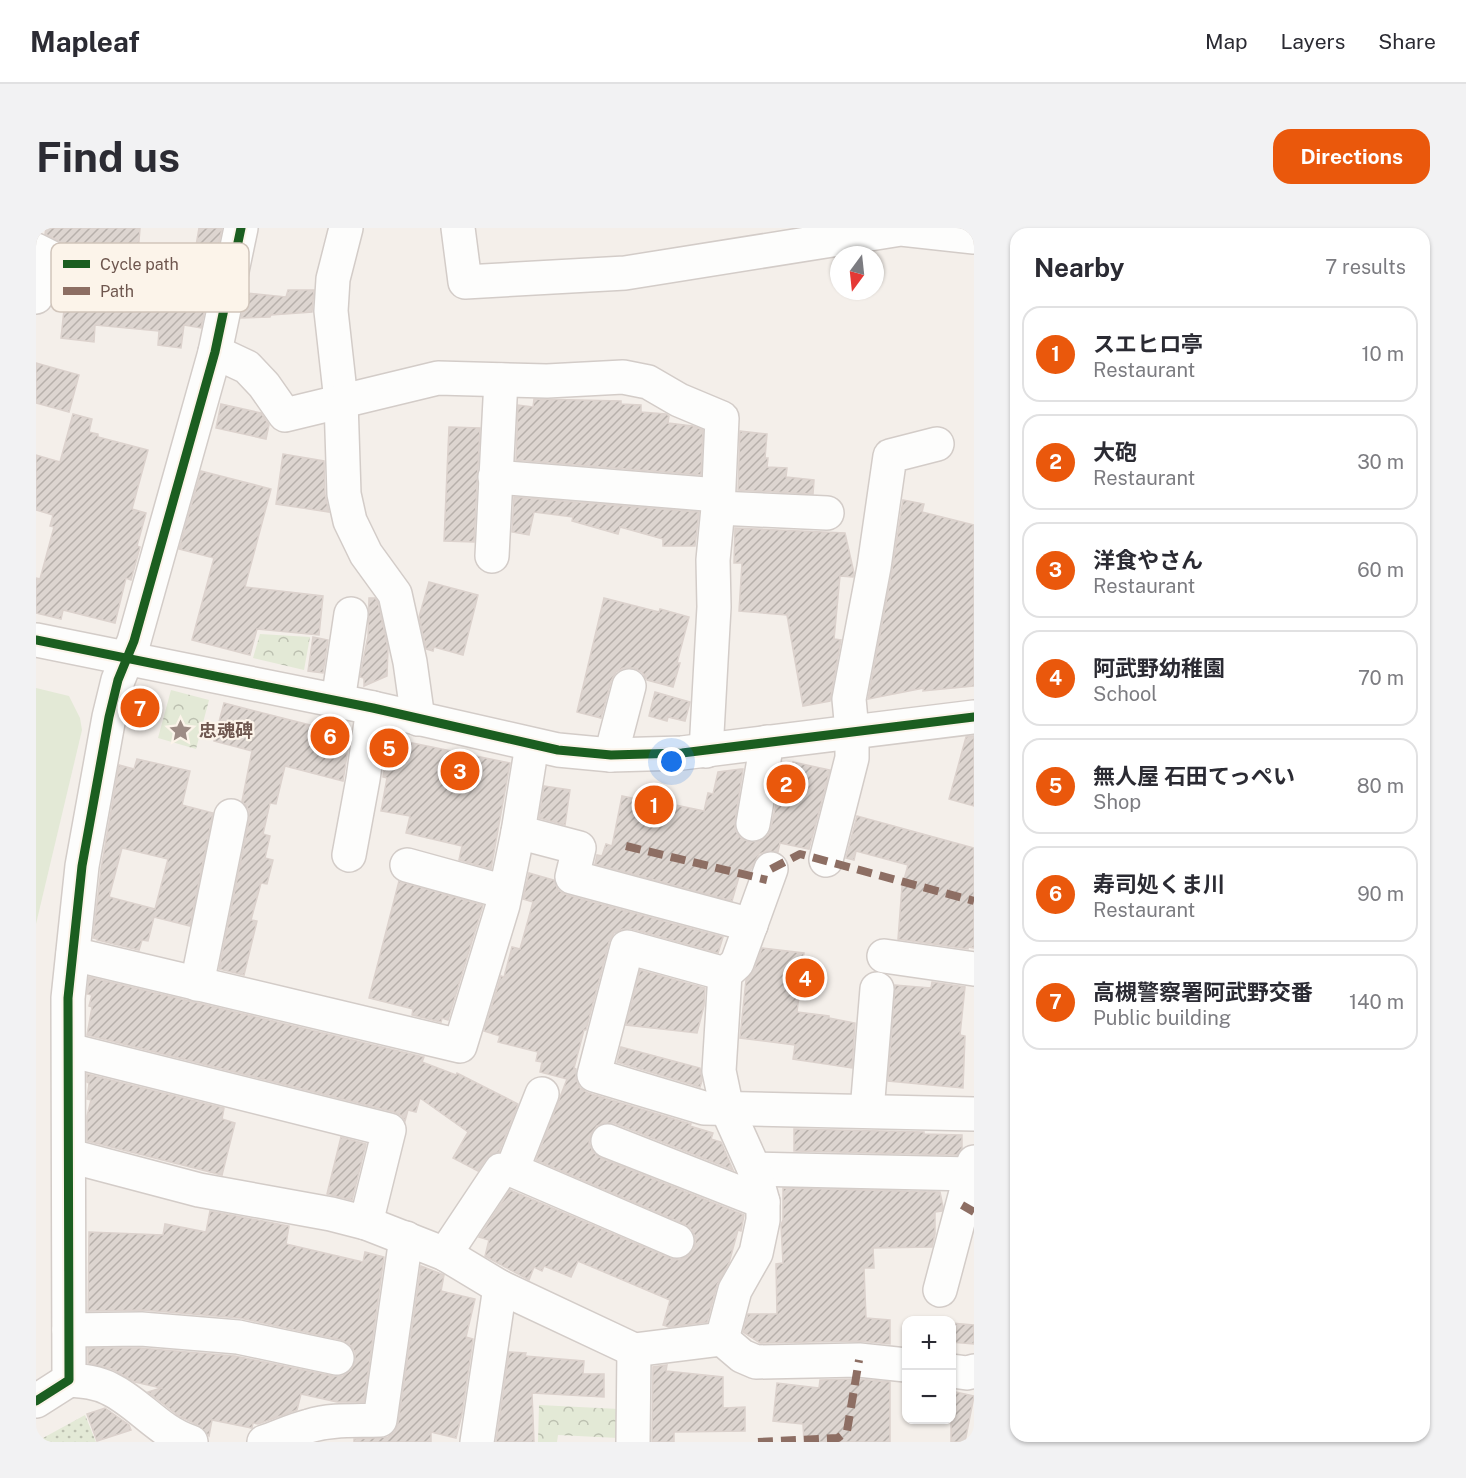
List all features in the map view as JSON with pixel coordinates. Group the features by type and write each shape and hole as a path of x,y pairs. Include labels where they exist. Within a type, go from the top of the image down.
{"street":[{"path":"238,243 241,228"},
{"path":"346,228 333,279 331,311 341,401 344,494 350,521 366,554 395,594 410,663 418,719"},
{"path":"458,228 465,282 624,273 901,229 974,237"},
{"path":"36,250 50,257 36,297"},
{"path":"69,1380 68,998 82,866 109,717 118,680 135,641 215,352 223,312"},
{"path":"215,352 247,368 264,385 285,415 438,378 556,381 623,377 648,382 679,400 722,418 713,560 714,607 706,751"},
{"path":"492,556 501,380"},
{"path":"826,860 852,758 849,699 874,567 890,456 937,444"},
{"path":"495,477 827,513"},
{"path":"338,701 351,614"},
{"path":"36,640 373,708 532,745 611,756 706,751 974,717"},
{"path":"611,756 629,686"},
{"path":"349,855 373,708"},
{"path":"753,824 767,742"},
{"path":"73,954 460,1046 506,892 532,745"},
{"path":"197,984 231,816"},
{"path":"518,832 579,848 572,877 751,925"},
{"path":"407,865 506,892"},
{"path":"722,1339 735,1290 756,1253 763,1220 763,1202 754,1169 727,1108 718,1071 725,974 737,963 771,869"},
{"path":"725,974 627,947 594,1075 704,1108 974,1114"},
{"path":"884,956 974,969"},
{"path":"867,1111 877,989"},
{"path":"69,1050 389,1130 366,1223"},
{"path":"512,1170 543,1094"},
{"path":"608,1141 763,1202"},
{"path":"70,1156 199,1190 331,1214 366,1223 445,1254 500,1287 634,1350 722,1339 742,1356 756,1362 859,1360 902,1365"},
{"path":"754,1169 972,1168 940,1290"},
{"path":"445,1254 501,1170 512,1170 677,1241"},
{"path":"264,1442 307,1426 337,1420 380,1420 406,1238"},
{"path":"477,1442 500,1287"},
{"path":"69,1330 141,1329 238,1336 337,1358"},
{"path":"633,1442 634,1350"},
{"path":"956,1372 974,1371"},
{"path":"36,1401 69,1380 98,1384 111,1389 170,1434 191,1442"}],"green space":[{"path":"260,634 310,637 304,670 253,658"},
{"path":"36,688 69,696 80,718 82,730 36,924"},
{"path":"171,690 209,700 196,749 158,738"},
{"path":"539,1405 619,1409 618,1438 558,1435 557,1442 538,1442"},
{"path":"85,1415 96,1442 44,1442 43,1438"}],"building":[{"path":"46,228 140,228 139,243 61,243 45,234"},
{"path":"199,228 222,228 219,243 196,243"},
{"path":"288,290 314,290 312,312 241,318 242,312 249,312 249,293 286,297"},
{"path":"64,312 204,312 201,328 184,325 181,348 158,345 159,331 95,325 94,342 61,338"},
{"path":"36,363 79,375 69,412 36,403"},
{"path":"534,399 621,401 621,404 641,405 641,412 666,414 669,416 668,423 693,426 703,430 701,475 516,460 518,405 533,407"},
{"path":"221,404 261,413 269,425 266,439 216,428"},
{"path":"73,414 92,419 89,432 98,434 98,437 148,450 132,509 146,513 137,546 140,547 131,580 126,578 115,623 63,610 61,619 36,613 36,578 40,579 54,527 50,526 53,515 36,510 36,455 60,462"},
{"path":"449,427 480,428 474,542 444,541"},
{"path":"740,431 767,434 765,458 768,458 767,467 787,468 786,477 814,480 813,494 738,490"},
{"path":"283,454 324,461 325,495 329,512 276,504"},
{"path":"201,471 271,489 245,587 323,596 319,635 257,629 250,655 192,640 214,558 179,549"},
{"path":"514,497 699,512 695,546 663,546 663,539 620,527 618,534 572,521 573,517 534,512 529,535 512,532"},
{"path":"903,500 924,504 922,512 974,525 974,686 923,691 924,688 868,699 892,570"},
{"path":"735,528 845,533 854,573 853,577 840,576 834,639 841,640 830,701 803,706 787,615 739,611 742,563 734,563"},
{"path":"429,582 478,595 463,655 434,647 433,651 426,649 419,617"},
{"path":"369,598 375,598 378,602 388,648 387,676 364,686 364,678 360,677 368,636"},
{"path":"604,598 689,617 673,687 647,680 642,672 634,668 623,668 616,672 611,681 601,718 577,712"},
{"path":"313,637 328,640 323,673 308,671"},
{"path":"655,692 690,702 685,721 668,717 667,721 649,716"},
{"path":"224,703 318,727 320,719 347,726 347,729 351,730 343,781 285,766 276,804 270,803 263,834 270,836 265,858 273,860 267,884 261,883 251,920 257,921 244,975 219,969 249,820 249,810 242,801 252,751 214,741"},
{"path":"974,736 974,806 949,799 966,737"},
{"path":"388,738 510,763 491,869 459,860 462,846 406,833 410,816 381,811 387,778 383,777"},
{"path":"137,759 190,771 182,805 213,813 190,926 154,917 148,941 142,940 139,950 93,938 101,869 119,765 134,769","holes":["122,848 168,859 155,909 109,897"]},
{"path":"793,762 830,770 809,849 780,843 778,852 768,851 759,854 750,871 741,870 732,901 595,864 597,855 602,856 606,844 612,846 622,796 645,801 647,790 667,793 666,803 704,811 708,793 713,794 718,772 743,769 735,830 741,838 749,842 760,841 768,835 771,828 783,769 791,771"},
{"path":"544,786 570,790 565,825 539,818"},
{"path":"857,816 974,848 974,948 898,939 902,887 908,865 856,851 854,860 846,858"},
{"path":"529,873 554,880 558,890 567,895 723,937 718,953 632,929 623,929 614,933 609,942 574,1068 580,1088 588,1093 691,1124 690,1126 713,1133 711,1139 721,1142 733,1170 614,1123 597,1126 591,1134 589,1143 593,1152 601,1158 744,1215 741,1231 738,1230 729,1263 717,1285 707,1322 669,1327 663,1325 670,1300 578,1261 571,1277 544,1266 542,1271 534,1267 529,1280 485,1256 489,1240 479,1237 510,1190 670,1258 679,1260 688,1256 694,1249 696,1239 692,1230 684,1224 536,1160 567,1079 540,1072 542,1062 536,1061 538,1052 498,1042 500,1036 484,1031 501,976 504,977 512,947 520,949 533,902 523,899"},
{"path":"399,881 483,905 448,1020 442,1018 441,1022 412,1015 413,1009 369,998"},
{"path":"762,948 804,953 797,1012 829,1016 829,1018 855,1023 852,1068 793,1059 795,1045 740,1038 746,980 754,970"},
{"path":"640,970 705,988 704,1006 697,1033 626,1025"},
{"path":"89,977 424,1057 422,1062 456,1075 457,1073 518,1104 499,1152 486,1159 478,1171 453,1158 468,1132 420,1098 416,1112 408,1110 405,1121 402,1116 394,1112 87,1035 92,1007 89,1006 92,995 87,994"},
{"path":"932,982 965,987 960,1035 965,1036 963,1088 888,1081 895,985 931,988"},
{"path":"621,1047 700,1068 702,1081 700,1087 617,1062"},
{"path":"87,1074 224,1108 222,1119 235,1123 222,1175 87,1141 87,1116 91,1100 87,1099 89,1083"},
{"path":"794,1129 962,1135 962,1148 957,1155 794,1151"},
{"path":"341,1137 366,1144 352,1200 327,1194"},
{"path":"783,1188 940,1192 943,1207 942,1211 935,1212 935,1234 932,1247 873,1248 874,1268 864,1268 866,1318 890,1320 890,1344 859,1341 760,1343 743,1332 748,1314 777,1314 776,1264 783,1263 781,1225"},
{"path":"210,1211 289,1226 286,1244 363,1262 365,1252 384,1257 364,1402 337,1402 301,1394 297,1410 258,1424 253,1423 252,1428 212,1420 209,1436 198,1425 179,1416 148,1392 161,1388 135,1382 112,1369 88,1363 88,1348 140,1348 235,1356 333,1376 343,1376 351,1370 355,1361 355,1352 349,1344 341,1340 240,1318 143,1310 88,1311 89,1232 163,1235 165,1224 206,1232"},
{"path":"421,1266 444,1275 441,1291 475,1299 466,1337 473,1339 462,1414 456,1438 431,1432 431,1442 354,1442 354,1439 388,1437 395,1431"},
{"path":"956,1323 974,1325 974,1344 956,1342"},
{"path":"509,1352 526,1353 525,1356 584,1361 583,1374 604,1374 604,1397 532,1393 534,1442 496,1442"},
{"path":"667,1365 666,1371 723,1377 723,1408 745,1407 745,1431 674,1432 674,1442 652,1442 653,1367"},
{"path":"858,1379 890,1382 890,1442 804,1442 803,1424 773,1421 777,1383 819,1388 820,1380"},
{"path":"956,1392 974,1396 965,1442 951,1442 951,1424 956,1424"},
{"path":"105,1408 129,1425 131,1430 97,1441 87,1414"}],"marked path":[{"path":"626,846 767,880"},
{"path":"771,869 800,854 974,901"},
{"path":"962,1205 974,1212"},
{"path":"758,1442 838,1438 847,1431 859,1360"}],"cycle path":[{"path":"238,243 241,228"},
{"path":"36,1401 69,1380 68,998 82,866 109,717 118,680 134,641 215,352 223,312"},
{"path":"36,640 373,708 558,750 611,755 682,753 974,717"}],"place":[{"name":"高槻警察署阿武野交番","path":"140,708"},
{"name":"忠魂碑","path":"181,730"},
{"name":"寿司処くま川","path":"330,736"},
{"name":"無人屋 石田てっぺい","path":"389,748"},
{"name":"洋食やさん","path":"460,771"},
{"name":"大砲","path":"786,784"},
{"name":"スエヒロ亭","path":"654,805"},
{"name":"阿武野幼稚園","path":"805,978"}]}
